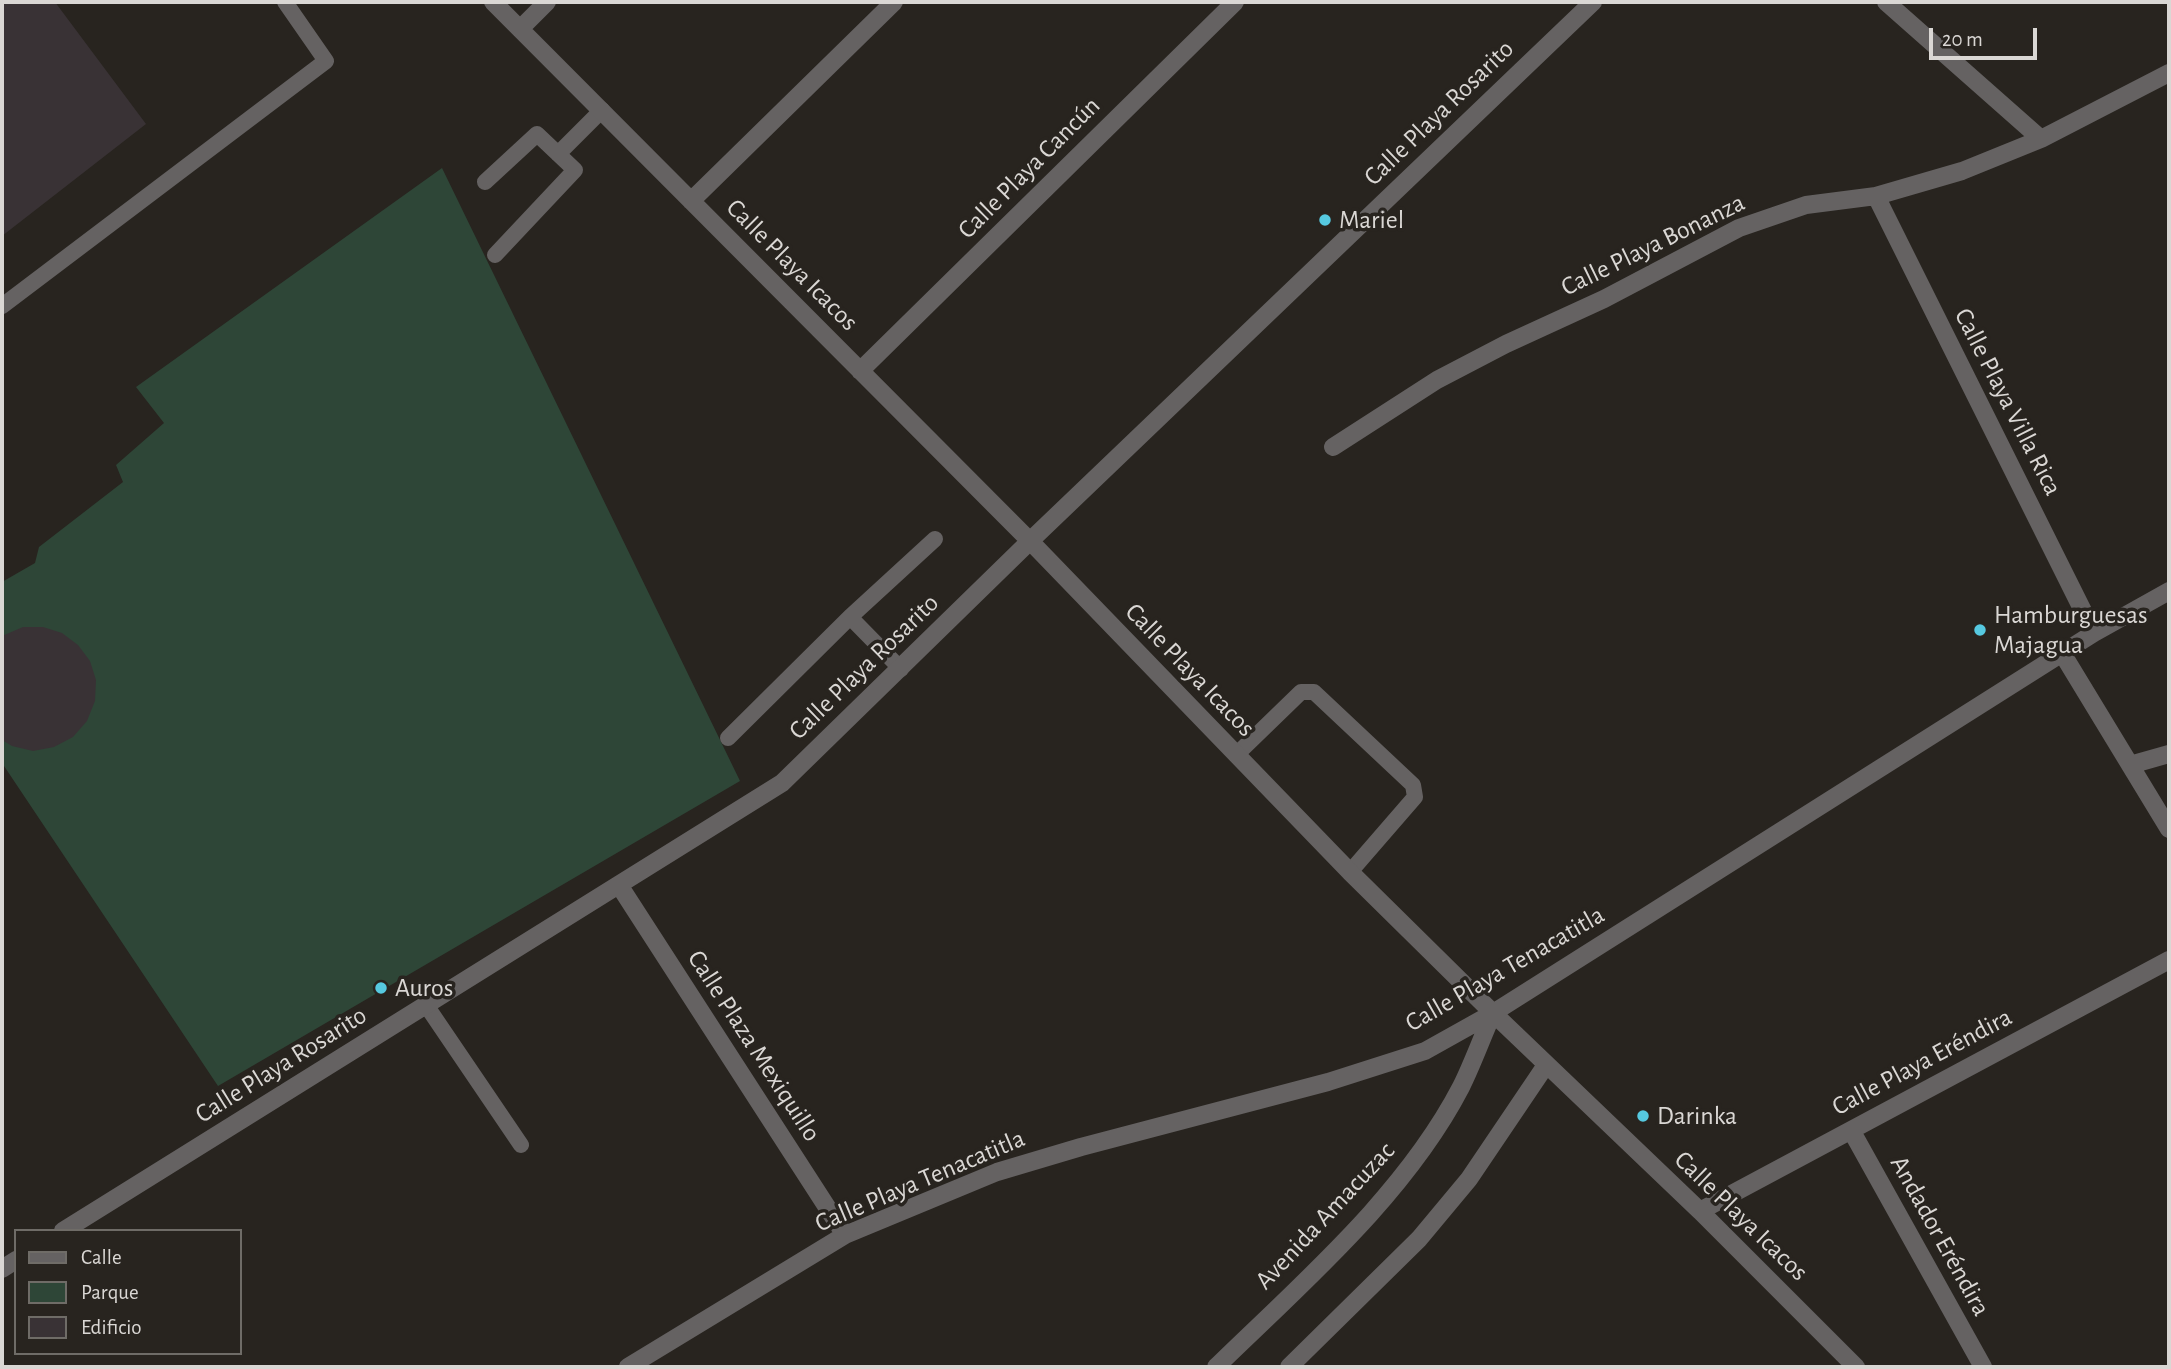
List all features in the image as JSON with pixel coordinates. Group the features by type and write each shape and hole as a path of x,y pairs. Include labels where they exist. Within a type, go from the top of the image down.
{"street":[{"name":"Calle Playa Icacos","path":"493,2 1030,541 1350,872 1546,1065 1700,1211 1856,1367"},
{"path":"520,29 547,2"},
{"path":"691,201 894,2"},
{"name":"Calle Playa Cancún","path":"860,371 1235,2"},
{"name":"Calle Playa Rosarito","path":"66,1229 782,783 1030,541 1593,2"},
{"path":"1886,2 2041,139"},
{"name":"Calle Playa Bonanza","path":"1333,447 1437,380 1604,299 1739,228 1806,205 1876,196 1962,171 2041,139 2169,73"},
{"name":"Calle Playa Villa Rica","path":"1876,196 2094,632"},
{"name":"Calle Playa Tenacatitla","path":"628,1367 845,1235 997,1172 1328,1082 1424,1051 1493,1013 2094,632 2169,591"},
{"path":"2062,653 2169,829"},
{"path":"2130,765 2169,754"},
{"name":"Calle Plaza Mexiquillo","path":"619,885 845,1235"},
{"name":"Calle Playa Eréndira","path":"1700,1211 2169,960"},
{"name":"Avenida Amacuzac","path":"1216,1367 1377,1205 1421,1150 1461,1087 1493,1013"},
{"path":"1289,1367 1419,1239 1469,1179 1546,1065"},
{"name":"Andador Eréndira","path":"1851,1130 1983,1367"}],"lane":[{"path":"2,306 326,61 285,2"},
{"path":"558,154 602,110"},
{"path":"485,182 537,134 575,170 495,255"},
{"path":"727,738 850,617 935,540"},
{"path":"850,617 901,668"},
{"path":"1236,755 1301,692 1314,692 1413,785 1415,797 1350,872"},
{"path":"426,1005 521,1145"}],"green space":[{"path":"442,168 740,781 218,1086 2,763 2,582 35,563 39,547 123,482 116,465 164,423 136,387"}],"building":[{"path":"2,2 55,2 146,124 2,236"},
{"path":"23,627 43,627 62,633 78,645 90,661 96,680 95,701 87,721 73,737 54,747 33,751 12,746 2,740 2,636"}],"place":[{"name":"Mariel","path":"1325,220"},
{"name":"Hamburguesas Majagua","path":"1980,630"},
{"name":"Auros","path":"381,988"},
{"name":"Darinka","path":"1643,1116"}]}
